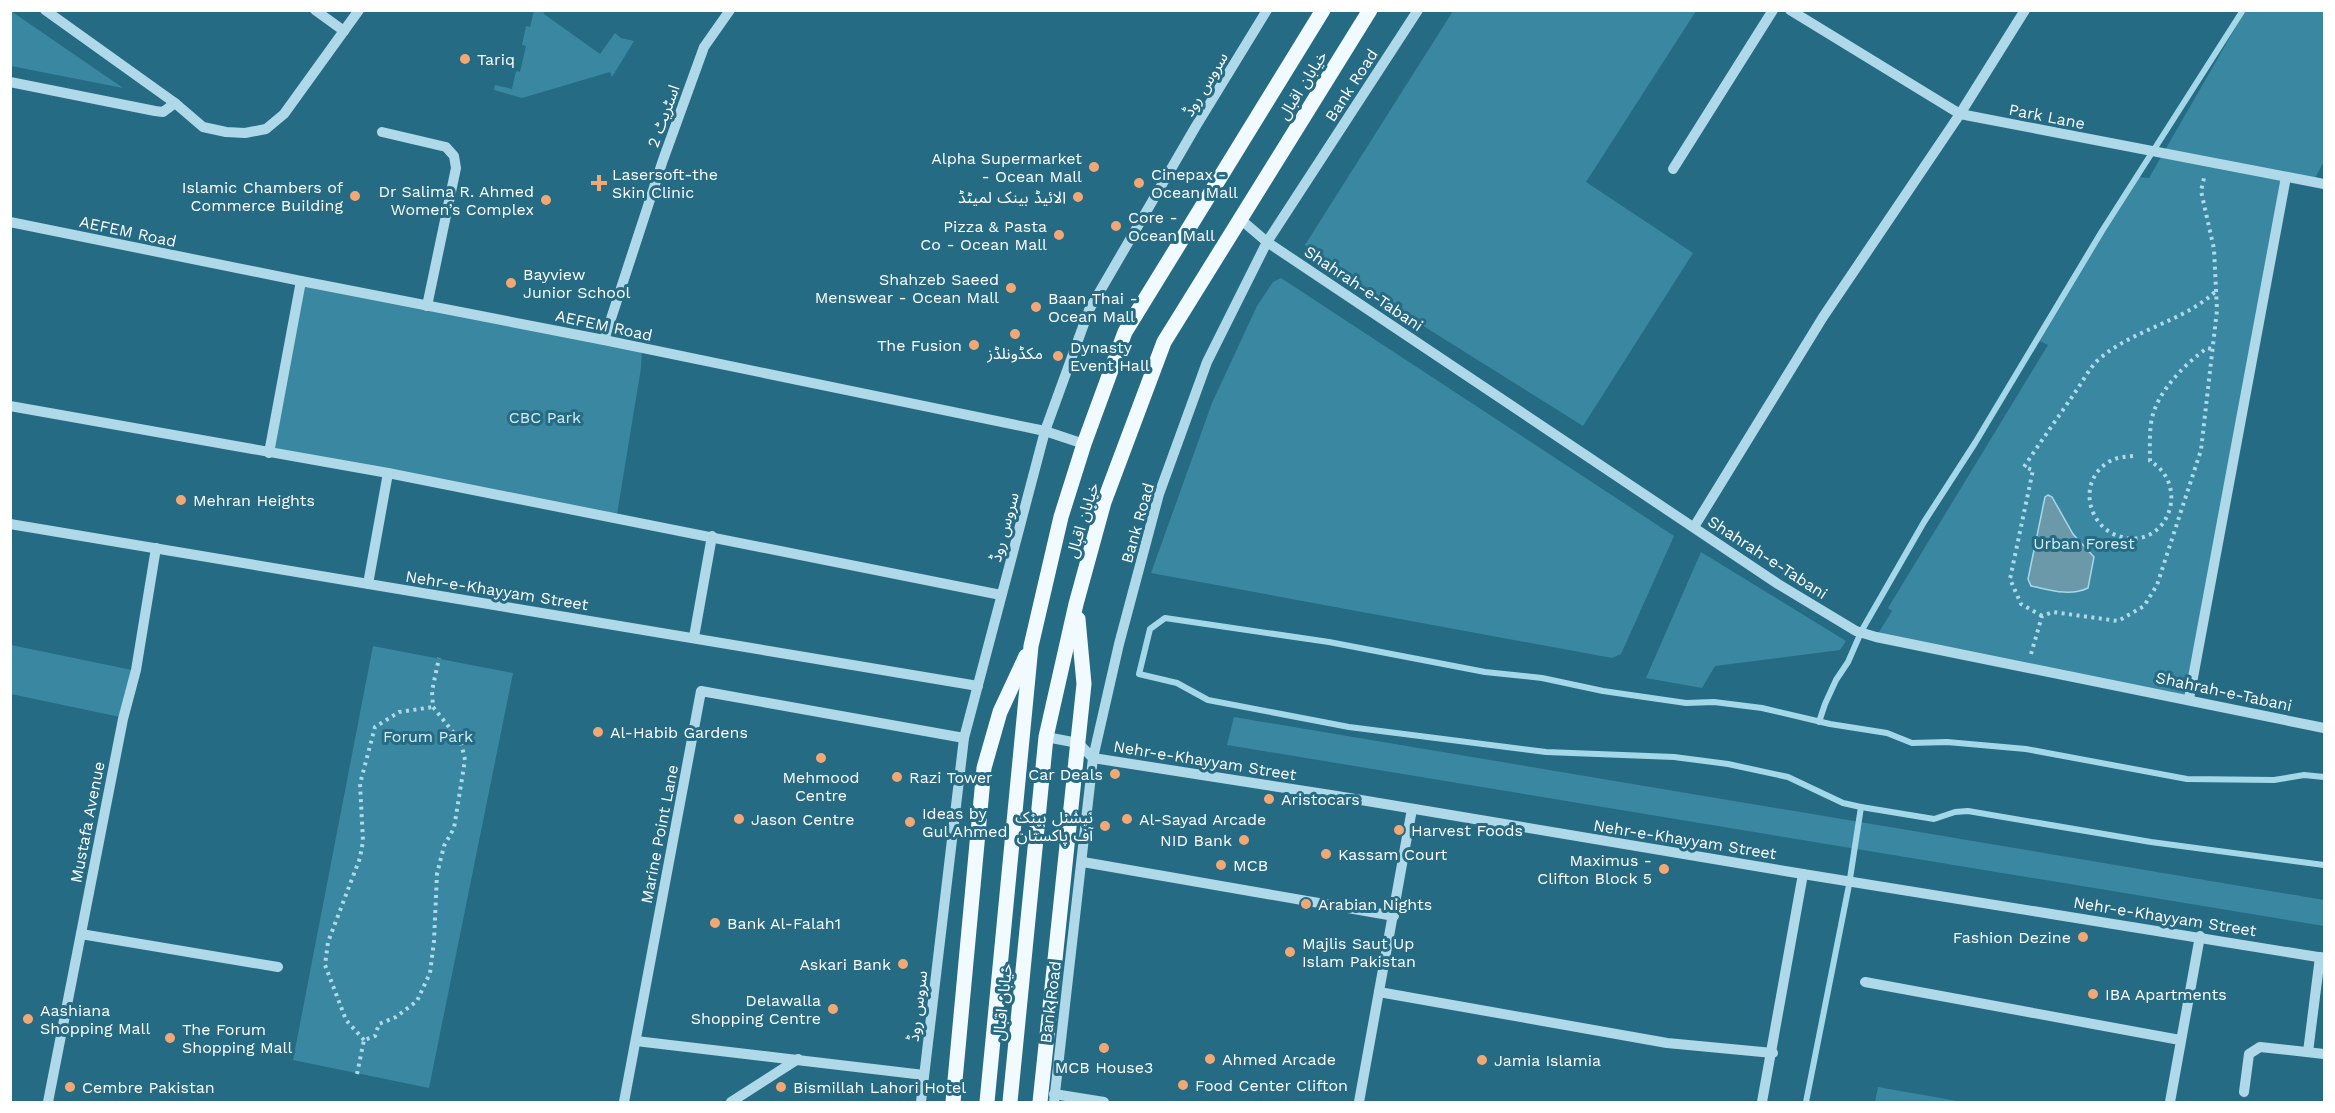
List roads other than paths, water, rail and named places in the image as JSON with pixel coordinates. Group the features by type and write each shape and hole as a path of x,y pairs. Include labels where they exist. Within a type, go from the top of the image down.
{"main road":[{"name":"خیابان اقبال","path":"1010,1102 1046,737 1076,604 1104,502 1164,342 1370,10"},
{"name":"خیابان اقبال","path":"987,1102 1031,646 1061,517 1084,444 1125,332 1320,12"},
{"path":"1040,1102 1084,684 1076,604"},
{"path":"953,1102 984,768 1000,712 1031,646"}],"street":[{"path":"45,10 203,126 226,132 245,133 266,129 284,114 359,10"},
{"path":"315,10 344,31"},
{"name":"اسٹریٹ 2","path":"604,340 663,160 704,47 730,10"},
{"name":"سروس روڈ","path":"921,1102 964,738 1045,431 1089,310 1267,10"},
{"name":"Bank Road","path":"1054,1098 1083,862 1093,758 1119,644 1159,494 1207,362 1267,242 1418,10"},
{"path":"1673,169 1773,10"},
{"name":"Park Lane","path":"1790,10 1959,114 2325,184"},
{"path":"1694,527 1823,316 1959,114 2025,10"},
{"path":"10,82 163,112 175,104"},
{"path":"382,132 446,147 454,156 456,168 427,306"},
{"path":"2189,699 2286,177"},
{"name":"Shahrah-e-Tabani","path":"1239,218 1267,242 1779,584 1856,631 1876,637 2325,728"},
{"name":"AEFEM Road","path":"10,222 604,340 1045,431 1084,444"},
{"path":"269,453 301,281"},
{"path":"10,406 388,472 616,520 712,536 1001,595"},
{"path":"368,584 388,472"},
{"name":"Nehr-e-Khayyam Street","path":"10,524 978,686"},
{"path":"694,637 712,536"},
{"name":"Mustafa Avenue","path":"48,1102 123,719 136,670 156,548"},
{"name":"Marine Point Lane","path":"624,1102 701,692 964,738"},
{"path":"1046,737 1078,743"},
{"name":"Nehr-e-Khayyam Street","path":"1078,743 1093,758 2322,957"},
{"path":"1359,1102 1412,809"},
{"path":"1083,862 1394,916"},
{"path":"1762,1102 1773,1053 1803,874"},
{"path":"81,934 278,967"},
{"path":"2170,1102 2200,936"},
{"path":"2308,1052 2322,957"},
{"path":"1865,982 2180,1040"},
{"path":"1379,992 1667,1042 1773,1053"},
{"path":"636,1041 924,1074"},
{"path":"2244,1092 2249,1054 2260,1047 2325,1054"},
{"path":"732,1102 798,1059"},
{"path":"1054,1098 1104,1102"}],"waterway":[{"path":"1819,722 1836,680 1848,662 1862,630 1924,522 1975,443 2102,231 2243,10"},
{"path":"2324,777 2304,775 2274,780 2187,779 2026,749 1947,742 1912,743 1887,733 1830,724 1762,708 1714,702 1686,703 1603,691 1542,678 1485,672 1329,642 1165,618 1150,629 1139,674 1177,683 1208,700 1349,727 1546,752 1674,757 1728,764 1788,777 1843,803 1861,807 1934,819 1955,812 1968,811 2151,842 2324,865"},
{"path":"1806,1102 1849,885 1861,807"}],"place":[{"name":"Tariq","path":"465,59"},
{"name":"Alpha Supermarket - Ocean Mall","path":"1094,167"},
{"name":"Lasersoft-the Skin Clinic","path":"599,183"},
{"name":"Cinepax - Ocean Mall","path":"1139,183"},
{"name":"Islamic Chambers of Commerce Building","path":"355,196"},
{"name":"الائیڈ بینک لمیٹڈ","path":"1078,197"},
{"name":"Dr Salima R. Ahmed Women’s Complex","path":"546,200"},
{"name":"Core - Ocean Mall","path":"1116,226"},
{"name":"Pizza & Pasta Co - Ocean Mall","path":"1059,235"},
{"name":"Bayview Junior School","path":"511,283"},
{"name":"Shahzeb Saeed Menswear - Ocean Mall","path":"1011,288"},
{"name":"Baan Thai - Ocean Mall","path":"1036,307"},
{"name":"مکڈونلڈز","path":"1015,334"},
{"name":"The Fusion","path":"974,345"},
{"name":"Dynasty Event Hall","path":"1058,356"},
{"name":"Mehran Heights","path":"181,500"},
{"name":"Al-Habib Gardens","path":"598,732"},
{"name":"Mehmood Centre","path":"821,758"},
{"name":"Car Deals","path":"1115,774"},
{"name":"Razi Tower","path":"897,777"},
{"name":"Aristocars","path":"1269,799"},
{"name":"Jason Centre","path":"739,819"},
{"name":"Al-Sayad Arcade","path":"1127,819"},
{"name":"Ideas by Gul Ahmed","path":"910,822"},
{"name":"نیشنل بینک آف پاکستان","path":"1105,826"},
{"name":"Harvest Foods","path":"1399,830"},
{"name":"NID Bank","path":"1244,840"},
{"name":"Kassam Court","path":"1326,854"},
{"name":"MCB","path":"1221,865"},
{"name":"Maximus - Clifton Block 5","path":"1664,869"},
{"name":"Arabian Nights","path":"1306,904"},
{"name":"Bank Al-Falah1","path":"715,923"},
{"name":"Fashion Dezine","path":"2083,937"},
{"name":"Majlis Saut Up Islam Pakistan","path":"1290,952"},
{"name":"Askari Bank","path":"903,964"},
{"name":"IBA Apartments","path":"2093,994"},
{"name":"Delawalla Shopping Centre","path":"833,1009"},
{"name":"Aashiana Shopping Mall","path":"28,1019"},
{"name":"The Forum Shopping Mall","path":"170,1038"},
{"name":"MCB House3","path":"1104,1048"},
{"name":"Ahmed Arcade","path":"1210,1059"},
{"name":"Jamia Islamia","path":"1482,1060"},
{"name":"Food Center Clifton","path":"1183,1085"},
{"name":"Cembre Pakistan","path":"70,1087"},
{"name":"Bismillah Lahori Hotel","path":"781,1087"}],"park label":[{"name":"CBC Park","path":"545,417"},
{"name":"Urban Forest","path":"2084,543"},
{"name":"Forum Park","path":"428,736"}]}
